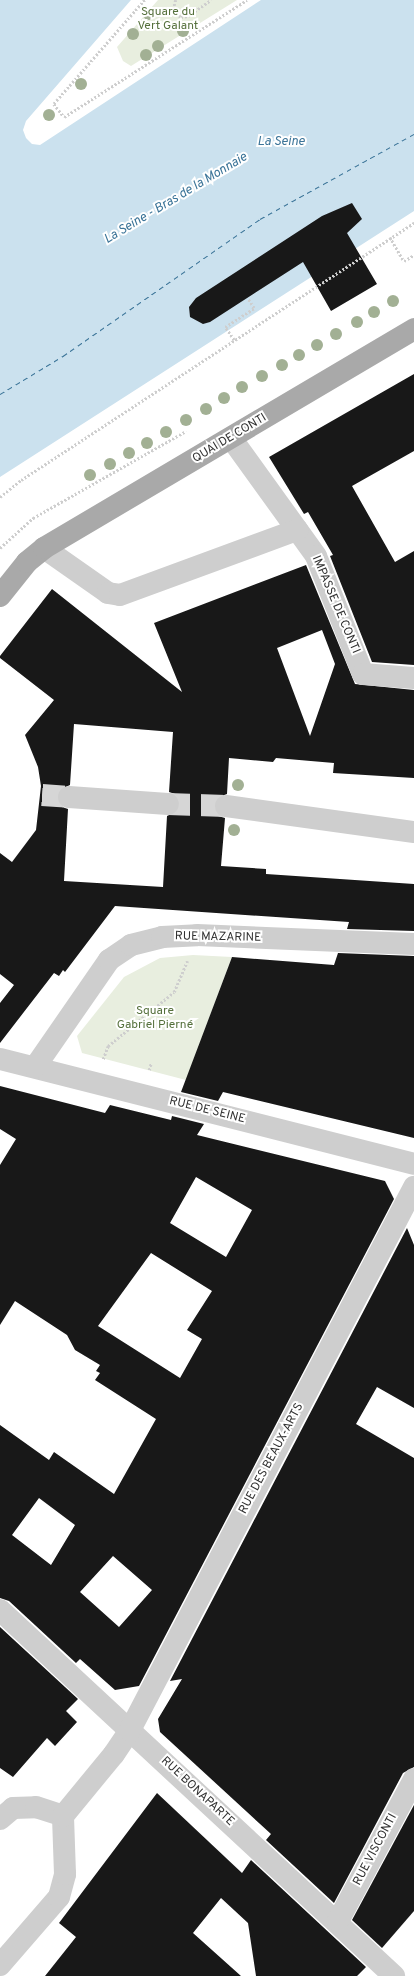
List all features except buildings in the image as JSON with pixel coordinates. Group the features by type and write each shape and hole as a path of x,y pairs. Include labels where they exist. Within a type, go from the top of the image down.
{"main road":[{"name":"QUAI DE CONTI","path":"0,596 27,562 44,548 414,329"}],"street":[{"name":"IMPASSE DE CONTI","path":"231,438 316,556 363,674 414,678"},
{"path":"44,548 108,593 120,595 297,530"},
{"path":"69,797 168,804"},
{"path":"226,806 414,832"},
{"name":"RUE MAZARINE","path":"35,1067 109,960 132,945 162,937 197,935 414,944"},
{"name":"RUE DE SEINE","path":"0,1059 414,1164"},
{"name":"RUE DES BEAUX-ARTS","path":"63,1816 114,1754 130,1730 414,1187"},
{"name":"RUE BONAPARTE","path":"0,1610 338,1921 394,1976"},
{"name":"RUE VISCONTI","path":"338,1921 414,1779"},
{"path":"0,1819 13,1808 36,1807 63,1816 65,1874 59,1896 0,1965"}],"path":[{"path":"145,0 54,104 64,117 247,0"},
{"path":"176,0 176,13 181,17 188,16 211,0"},
{"path":"0,497 21,480 390,237 414,223"},
{"path":"390,237 404,261 414,255"},
{"path":"234,340 225,327 254,308 248,299"},
{"path":"101,1064 108,1046 174,992 188,958"},
{"path":"149,1070 151,1063"}],"green space":[{"name":"Square du Vert Galant","path":"158,0 237,0 131,66 123,61 117,47"},
{"name":"Square Gabriel Pierné","path":"193,955 232,957 186,1080 82,1053 77,1036 124,977 160,958"}],"water":[{"name":"La Seine","path":"0,0 131,0 26,121 23,130 26,138 32,144 40,145 261,0 414,0 414,211 0,477"}],"ferry route":[{"path":"0,394 63,356 260,219 414,134"}],"tunnel":[{"path":"42,795 69,797"},
{"path":"168,804 226,806"}],"water label":[{"name":"La Seine - Bras de la Monnaie","path":"176,199"}]}
